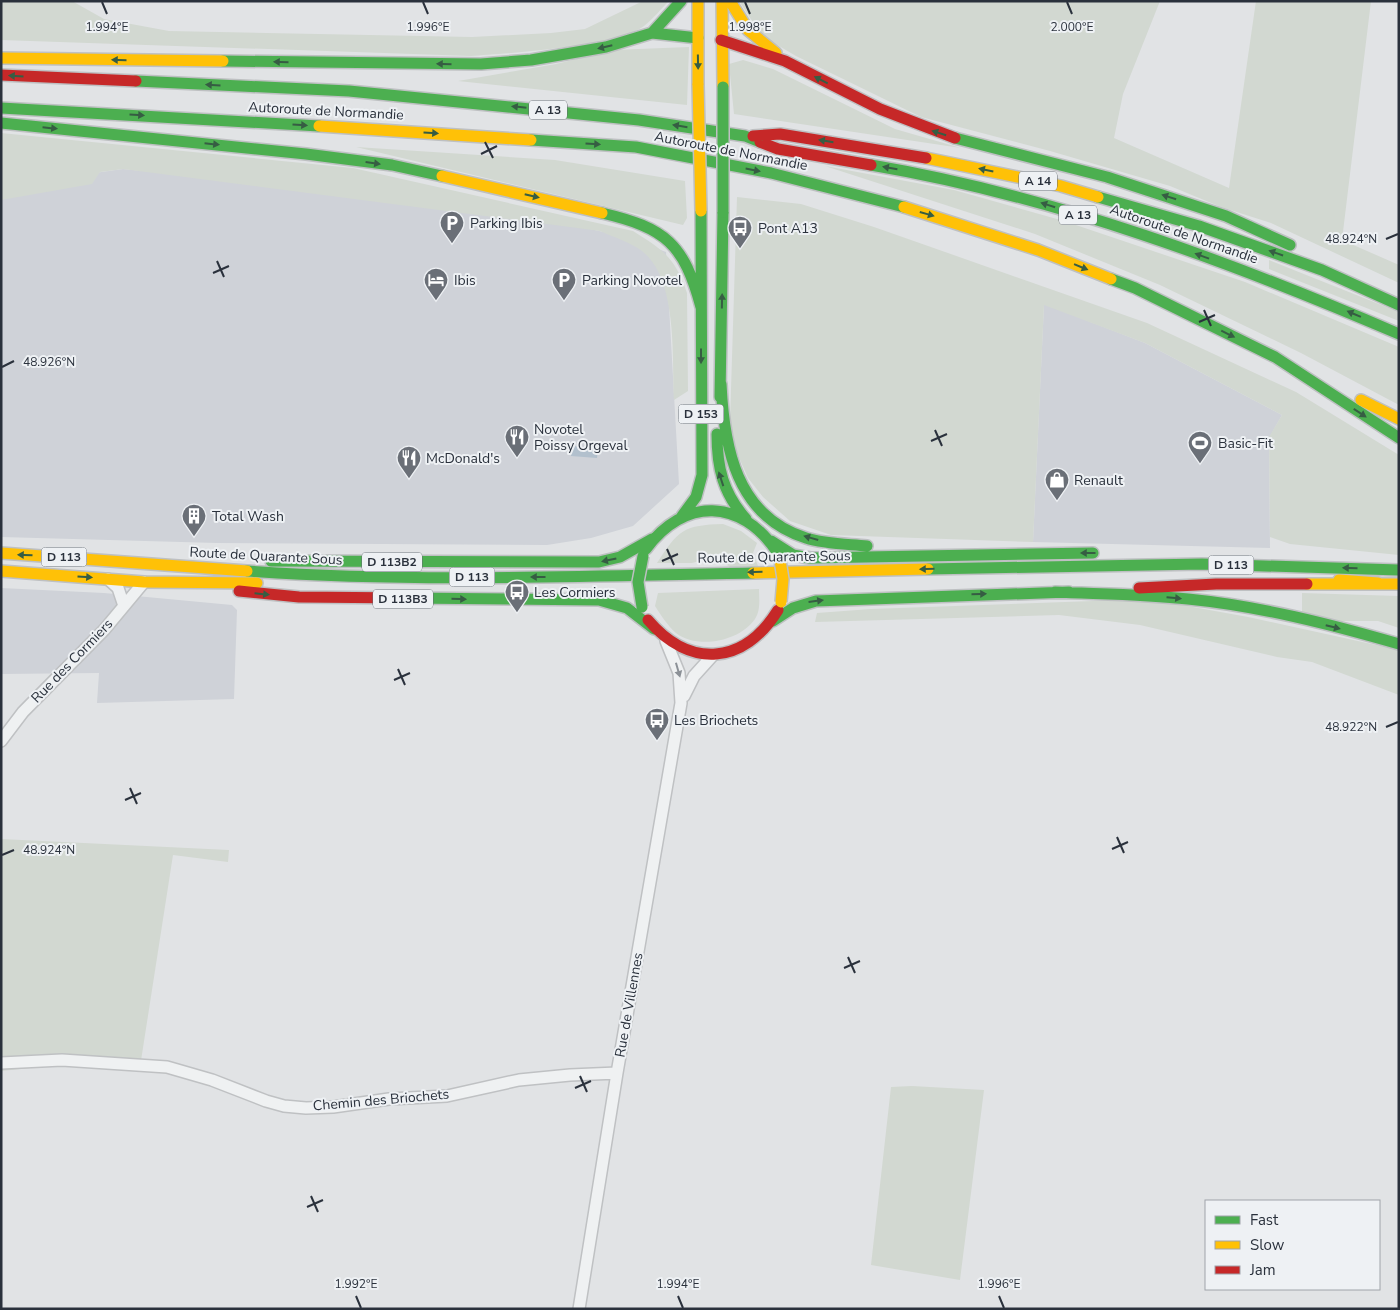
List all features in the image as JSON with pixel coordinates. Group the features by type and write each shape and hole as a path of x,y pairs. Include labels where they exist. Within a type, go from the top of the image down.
{"main road":[{"path":"652,33 681,1"},
{"name":"D 153","path":"682,516 696,497 702,475 698,1"},
{"name":"D 153","path":"722,1 723,212 721,384 717,426 717,469 728,499 746,519"},
{"path":"730,1 748,30 785,61"},
{"path":"1,58 481,64 531,60 597,49 652,33 721,40 785,61 880,110 934,132 986,148 1107,177 1226,216 1297,249 1322,270"},
{"name":"Autoroute de Normandie","path":"1,75 350,91 639,120 745,136 778,149 924,174 1035,201 1159,240 1288,286 1399,334"},
{"name":"Autoroute de Normandie","path":"1,108 364,128 636,148 771,173 939,217 1038,250 1134,288 1275,357 1399,438"},
{"path":"1,123 306,154 392,166 614,216 649,227 668,239 683,254 690,267 701,307"},
{"name":"A 14","path":"745,136 780,134 924,158 1062,186 1182,220 1322,270 1399,305"},
{"path":"1275,357 1399,419"},
{"path":"721,384 727,445 734,471 751,498 778,523 805,537 835,544 963,554"},
{"path":"1101,553 810,558 793,555 771,541 760,529 746,519 732,513 715,510 699,511 682,516 666,526 652,539 643,556 638,580 642,607 654,629 665,640 689,652 713,656 729,653 746,646 759,637 773,621 793,608 816,601 884,596 1055,592 1216,584 1378,583"},
{"name":"D 113B2","path":"126,562 599,562 620,557 652,539"},
{"path":"771,541 780,560 784,579 781,602 773,621"},
{"name":"Route de Quarante Sous","path":"1,554 321,576 544,577 1202,564 1399,570"},
{"path":"1346,556 1399,561"},
{"name":"Route de Quarante Sous","path":"1,571 144,582 542,587 1200,575 1296,576 1378,583"},
{"name":"D 113B3","path":"144,582 298,597 599,600 627,608 654,629"},
{"name":"D 113","path":"1378,583 1399,584"},
{"path":"1055,592 1154,596 1228,604 1297,618 1399,644"}],"street":[{"path":"108,579 118,588 124,606"},
{"name":"Rue des Cormiers","path":"1,741 23,712 104,630 144,582"},
{"name":"Rue de Villennes","path":"580,1309 617,1073 681,703 679,673 665,640"},
{"name":"Rue de Villennes","path":"681,703 690,683 713,656"},
{"name":"Chemin des Briochets","path":"1,1062 62,1060 168,1067 212,1080 266,1101 284,1106 306,1108 447,1096 519,1080 570,1074 617,1073"}],"shaded area":[{"path":"1,1 72,1 104,19 169,31 472,37 551,33 585,29 643,1 669,1 644,26 630,33 610,39 561,48 471,56 1,40"},
{"path":"739,1 1160,1 1123,94 1114,138 1229,188 1256,1 1371,1 1342,240 1399,265 1399,283 1271,223 1221,207 1170,186 1050,151 921,117 796,56 762,36"},
{"path":"689,47 687,105 458,81 556,64 613,50"},
{"path":"743,60 773,69 895,129 961,148 734,114 729,64"},
{"path":"1,133 353,168 633,231 667,256 678,271 687,293 688,391 674,400 671,320 662,280 654,264 642,251 627,242 600,231 123,169 100,172 92,184 1,200"},
{"path":"356,147 555,160 685,181 687,218 683,225"},
{"path":"825,166 954,190 1064,221 1245,282 1399,347 1399,405 1301,353 1160,285 1035,234"},
{"path":"123,169 472,204 623,236 666,252 679,484 633,526 591,538 547,545 217,543 1,537 1,186"},
{"path":"737,197 801,204 874,227 1147,323 1296,392 1399,455 1399,555 1290,544 1270,537 1269,437 1282,415 1145,343 1044,305 1033,542 831,535 790,521 763,497 748,478 737,453 730,422"},
{"path":"1269,260 1399,312 1399,321 1269,269"},
{"path":"1044,304 1145,343 1282,415 1269,438 1270,548 1033,542"},
{"path":"723,524 741,531 757,543 753,553 758,566 730,567 718,559 707,559 692,563 657,563 671,543 683,532 699,526"},
{"path":"1,588 104,593 232,605 237,610 234,699 97,703 99,673 1,674"},
{"path":"759,589 759,608 755,619 739,633 718,641 696,641 676,633 655,606 658,593"},
{"path":"1302,593 1399,596 1399,628 1378,621 1339,621 1302,613"},
{"path":"1149,599 1248,617 1399,650 1399,695 1312,662 1277,657 1140,625 1059,615 815,622 817,613 871,609"},
{"path":"1,839 229,850 228,862 173,855 140,1067 60,1065 1,1071"},
{"path":"912,1086 984,1090 960,1280 871,1265 891,1087"}],"water":[{"path":"572,446 598,448 597,458 571,456"}],"traffic: fast":[{"path":"652,33 681,1"},
{"path":"223,61 481,64 531,60 606,47 652,33 698,38"},
{"path":"136,81 349,91 639,120 745,136 760,142"},
{"path":"723,87 723,212"},
{"path":"1,108 319,126"},
{"path":"1,123 306,154 392,165 442,176"},
{"path":"955,138 1107,177 1226,216 1290,245"},
{"path":"531,140 636,147 771,173 904,207"},
{"path":"871,165 1007,194 1140,234 1271,281 1399,334"},
{"path":"1098,197 1199,226 1322,270 1399,305"},
{"path":"682,516 696,497 702,475 701,211"},
{"path":"720,397 723,212"},
{"path":"602,213 642,225 669,242 687,268 701,307"},
{"path":"1111,279 1135,288 1275,357 1399,438"},
{"path":"721,384 726,432 731,455 738,476 749,496 764,514 782,528 806,538 828,543 867,546"},
{"path":"717,434 718,458 723,479 732,500 746,519"},
{"path":"646,549 661,532 677,520 695,513 712,511 730,514 747,521 763,534 777,552"},
{"path":"271,561 599,562 620,557 652,539"},
{"path":"771,541 793,555 810,558 1093,553"},
{"path":"642,607 638,582 643,556"},
{"path":"928,569 1202,564 1399,570"},
{"path":"247,571 310,575 437,578 753,573"},
{"path":"1055,592 1155,596 1215,602 1294,617 1399,644"},
{"path":"773,621 793,608 816,601 1069,592"},
{"path":"408,598 599,600 627,608 654,629"}],"traffic: slow":[{"path":"698,1 698,85"},
{"path":"722,1 723,87"},
{"path":"730,1 748,30 776,53"},
{"path":"1,58 223,61"},
{"path":"698,85 701,211"},
{"path":"319,126 531,140"},
{"path":"926,158 1061,186 1098,197"},
{"path":"442,176 602,213"},
{"path":"904,207 1038,250 1111,279"},
{"path":"1361,400 1399,419"},
{"path":"1,553 247,571"},
{"path":"780,560 783,579 781,602"},
{"path":"753,573 928,569"},
{"path":"1,571 144,582 257,583"},
{"path":"1339,580 1378,583"},
{"path":"1307,584 1399,584"}],"traffic: jam":[{"path":"721,40 785,61 880,109 955,138"},
{"path":"1,75 136,81"},
{"path":"753,136 780,134 926,158"},
{"path":"760,142 778,149 871,165"},
{"path":"1139,588 1216,584 1307,584"},
{"path":"239,591 299,597 408,598"},
{"path":"648,620 664,636 681,647 699,653 716,654 733,650 749,642 764,628 778,610"}],"place":[{"name":"Parking Ibis","path":"452,244"},
{"name":"Pont A13","path":"740,249"},
{"name":"Ibis","path":"436,301"},
{"name":"Parking Novotel","path":"564,301"},
{"name":"Novotel Poissy Orgeval","path":"517,458"},
{"name":"Basic-Fit","path":"1200,464"},
{"name":"McDonald's","path":"409,479"},
{"name":"Renault","path":"1057,501"},
{"name":"Total Wash","path":"194,537"},
{"name":"Les Cormiers","path":"517,613"},
{"name":"Les Briochets","path":"657,741"}]}
